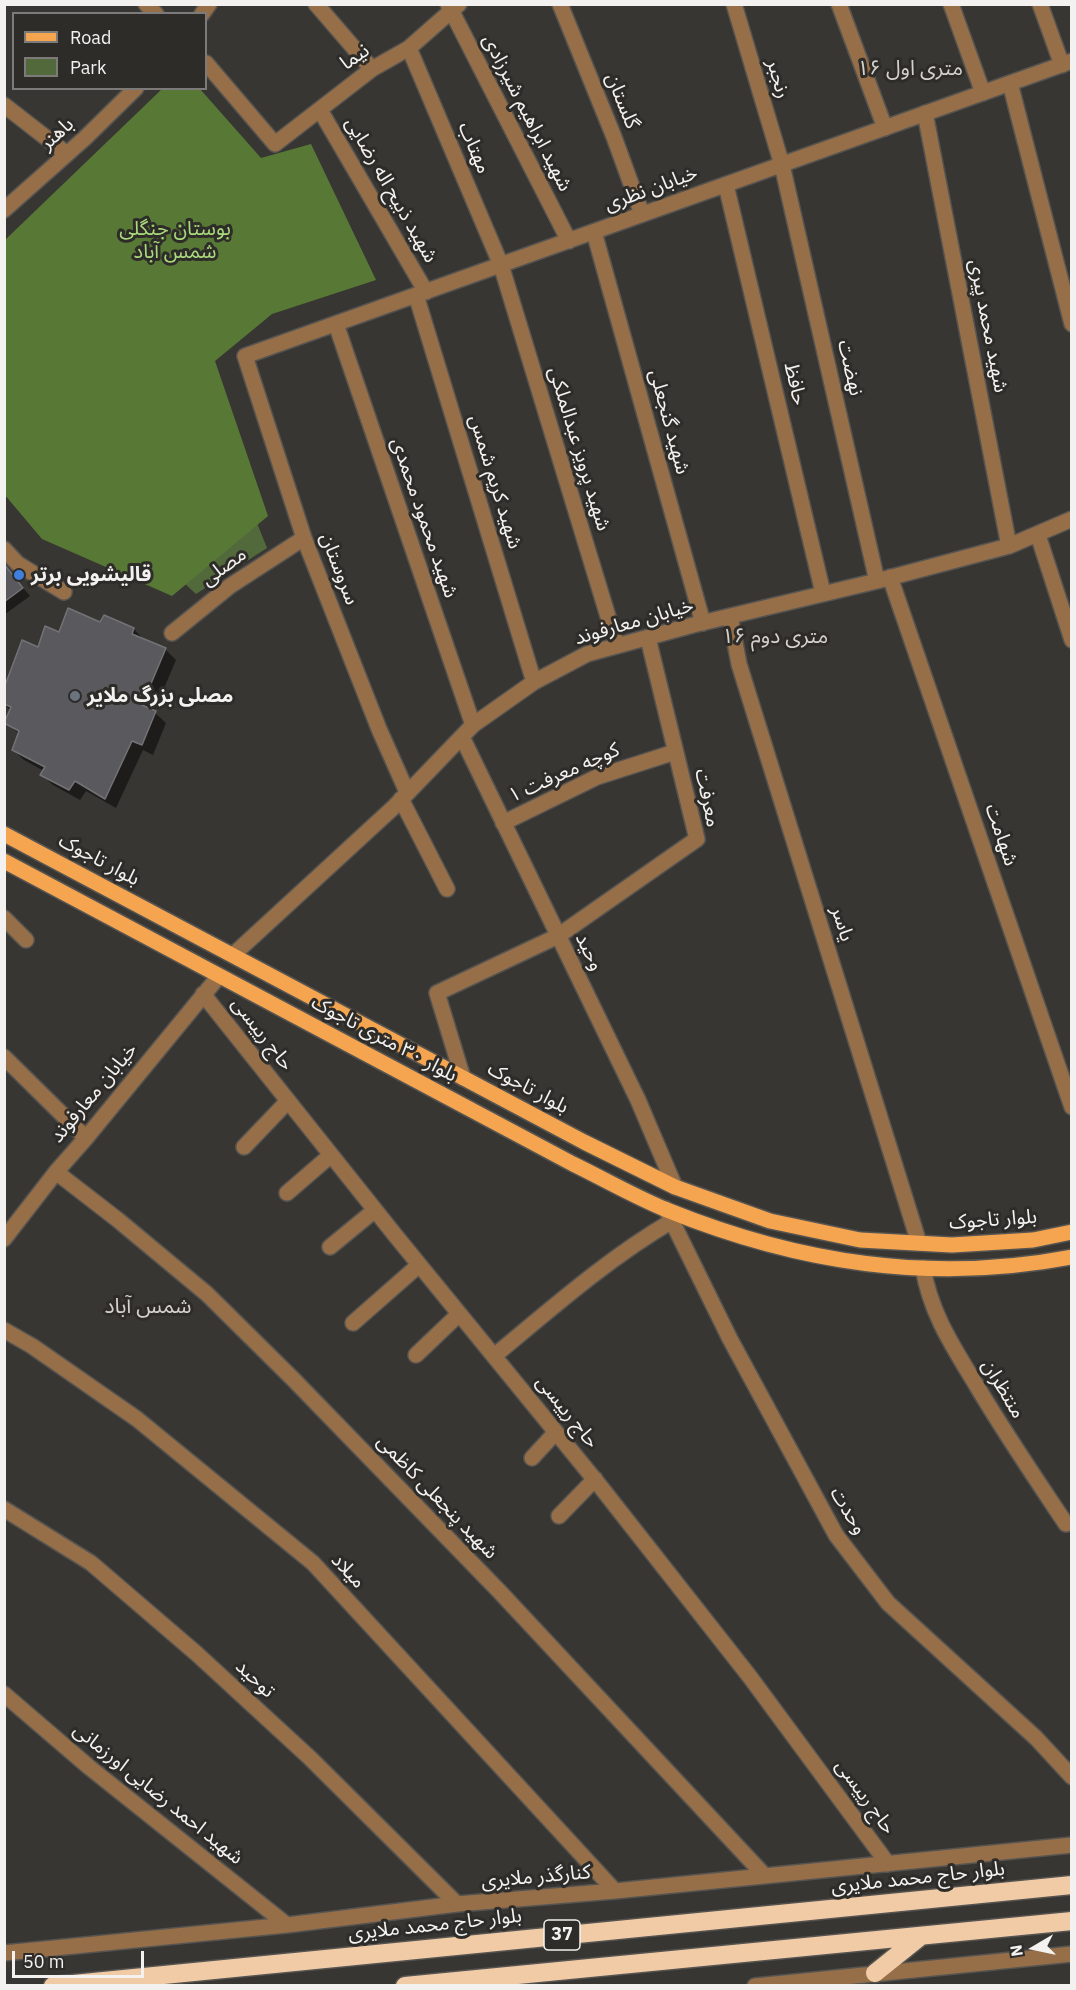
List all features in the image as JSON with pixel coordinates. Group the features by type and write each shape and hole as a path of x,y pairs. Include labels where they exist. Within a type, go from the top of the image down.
{"highway":[{"name":"بلوار حاج محمد ملایری","path":"53,1986 1071,1885"},
{"name":"37","path":"405,1986 1071,1921"},
{"path":"875,1973 921,1936"}],"main road":[{"name":"بلوار تاجوک","path":"4,834 584,1142 675,1187 770,1221 860,1240 952,1245 1033,1240 1071,1232"},
{"name":"بلوار ۳۰ متری تاجوک","path":"4,861 669,1215 764,1244 857,1264 952,1270 1036,1264 1071,1257"},
{"path":"219,975 233,956"}],"street":[{"path":"316,4 372,69"},
{"name":"گلستان","path":"560,4 614,136 642,214"},
{"name":"رنجبر","path":"734,4 782,165"},
{"path":"839,4 885,128"},
{"path":"951,4 983,93"},
{"path":"1040,4 1067,63"},
{"name":"نیما","path":"207,64 275,144 372,69 409,48 453,6"},
{"name":"شهید ابراهیم شیرزادی","path":"453,6 569,241"},
{"name":"مهتاب","path":"409,48 501,265"},
{"name":"خیابان نظری","path":"245,356 1067,63"},
{"path":"1010,83 1071,324"},
{"name":"باهنر","path":"4,210 134,90"},
{"path":"4,105 67,154"},
{"name":"شهید ذبیح اله رضایی","path":"320,110 421,293"},
{"name":"شهید محمد پیری","path":"925,113 1009,546"},
{"name":"نهضت","path":"782,165 883,579"},
{"name":"حافظ","path":"726,185 823,593"},
{"name":"شهید گنجعلی","path":"594,232 703,623"},
{"name":"شهید پرویز عبدالملکی","path":"501,265 616,646"},
{"name":"شهید کریم شمس","path":"421,293 534,682"},
{"name":"شهید محمود محمدی","path":"336,324 473,725"},
{"name":"سروستان","path":"245,356 304,538 380,729 404,796 447,889"},
{"name":"خیابان معارفوند","path":"233,956 404,796 473,725 534,682 587,654 1009,546 1071,519"},
{"path":"1038,535 1071,640"},
{"name":"مصلی","path":"172,633 230,586 304,538"},
{"path":"4,549 18,564 64,592"},
{"name":"شهامت","path":"883,579 1071,1107"},
{"name":"یاسر","path":"730,616 739,664 919,1243"},
{"name":"معرفت","path":"558,936 697,839 648,638"},
{"name":"وحید","path":"462,737 638,1100 675,1187"},
{"name":"کوچه معرفت ۱","path":"503,823 597,777 675,752"},
{"path":"4,918 26,940"},
{"path":"463,1078 437,993 558,936"},
{"name":"خیابان معارفوند","path":"8,1229 86,1138 219,975"},
{"name":"حاج رییسی","path":"203,994 419,1265 595,1479 750,1677 888,1864"},
{"path":"4,1057 86,1138"},
{"path":"244,1148 288,1101"},
{"path":"287,1193 331,1155"},
{"name":"شهید پنجعلی کاظمی","path":"56,1172 207,1294 293,1379 499,1591 765,1876"},
{"path":"330,1247 375,1210"},
{"path":"494,1356 569,1293 652,1233 669,1215"},
{"name":"وحدت","path":"669,1215 730,1339 836,1535 888,1603 1036,1738 1071,1777"},
{"path":"353,1323 419,1265"},
{"name":"منتظران","path":"923,1268 927,1293 946,1335 1014,1449 1066,1524"},
{"path":"416,1356 459,1314"},
{"name":"میلاد","path":"4,1330 32,1346 137,1419 313,1563 615,1891"},
{"path":"532,1458 556,1432"},
{"path":"559,1516 595,1479"},
{"name":"توحید","path":"4,1509 92,1563 197,1654 310,1758 457,1904"},
{"name":"شهید احمد رضایی اورزمانی","path":"4,1694 89,1767 287,1925"},
{"name":"کنارگذر ملایری","path":"4,1953 287,1925 457,1904 615,1891 1071,1845"},
{"path":"755,1986 1071,1954"}],"green space":[{"name":"بوستان جنگلی شمس آباد","path":"161,90 201,90 261,158 311,144 376,280 272,314 215,361 268,516 172,596 42,539 4,494 5,240"},
{"path":"243,488 267,548 196,594 170,570"}],"building":[{"path":"4,564 23,588 4,602"},
{"name":"مصلی بزرگ ملایر","path":"68,608 100,622 104,615 134,628 132,634 166,648 142,705 156,711 142,745 132,741 105,799 75,781 69,790 40,775 45,767 12,750 19,731 4,723 11,707 4,704 4,688 22,640 38,647 45,626 59,632"}],"place":[{"name":"قالیشویی برتر","path":"19,575"},
{"name":"مصلی بزرگ ملایر","path":"75,696"}],"district":[{"name":"۱۶ متری اول","path":"910,69"},
{"name":"۱۶ متری دوم","path":"775,637"},
{"name":"شمس آباد","path":"148,1307"}]}
